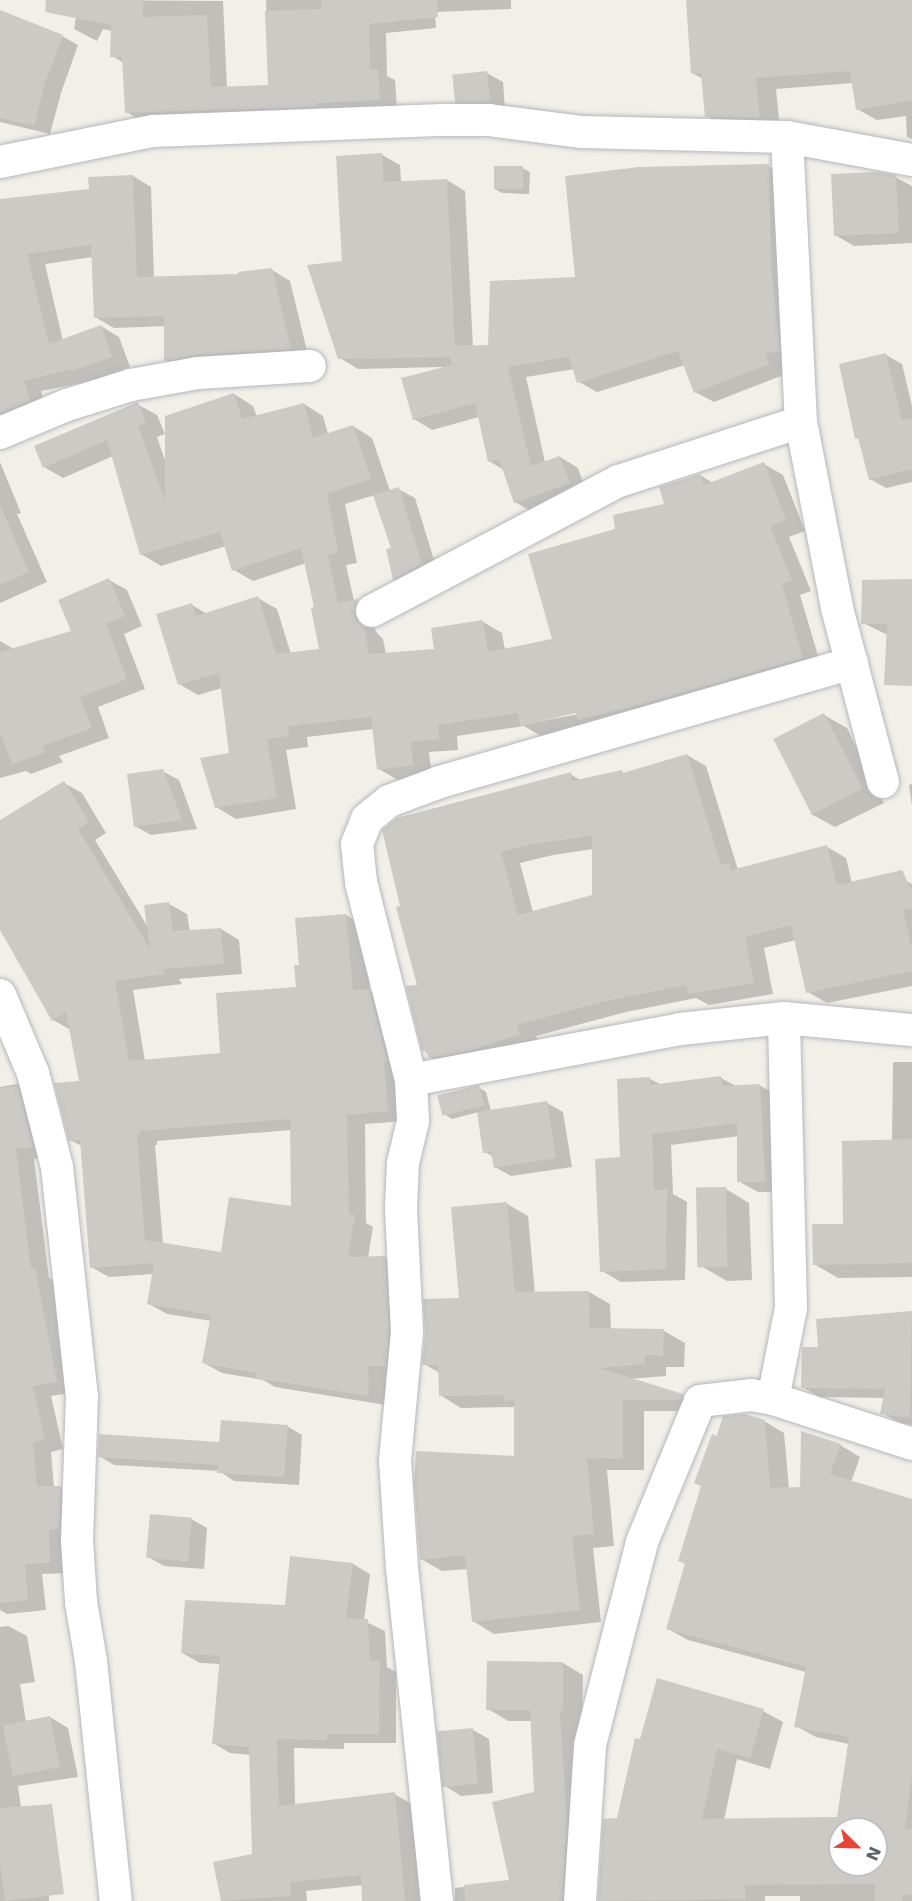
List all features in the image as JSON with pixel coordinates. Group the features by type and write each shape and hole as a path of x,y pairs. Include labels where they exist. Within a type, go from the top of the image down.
{"street":[{"path":"0,162 153,131 443,120 489,120 582,132 787,137 912,160"},
{"path":"787,137 801,422 837,608 884,782"},
{"path":"0,433 67,405 131,385 198,373 310,366"},
{"path":"372,612 619,481 801,422"},
{"path":"437,1901 402,1569 395,1461 407,1332 401,1208 403,1162 413,1121 411,1080 361,882 357,844 367,819 389,801 440,782 852,663"},
{"path":"0,995 33,1073 57,1167 82,1397 77,1541 81,1602 91,1661 116,1901"},
{"path":"411,1080 680,1029 784,1018 912,1030"},
{"path":"773,1399 791,1308 784,1018"},
{"path":"580,1901 590,1745 642,1542 700,1401 752,1395 773,1399 912,1444"}],"building":[{"path":"46,0 143,0 143,17 207,15 211,87 268,85 265,11 322,9 321,0 437,0 438,17 369,24 370,69 378,69 380,100 316,103 317,107 125,113 122,57 110,57 111,25 45,12"},
{"path":"686,0 912,0 912,100 856,110 850,71 756,78 760,118 705,117 701,73 691,74"},
{"path":"0,10 63,35 45,83 34,126 0,118"},
{"path":"487,71 490,102 455,105 452,75"},
{"path":"382,153 384,182 447,179 455,346 488,345 490,281 575,277 565,176 639,167 769,164 771,265 780,352 765,353 769,364 694,393 678,351 577,383 569,357 508,367 531,466 560,456 570,483 514,503 499,459 488,462 475,403 413,420 401,378 452,365 450,357 338,359 307,265 342,261 336,156"},
{"path":"494,166 523,166 523,189 494,189"},
{"path":"877,172 896,175 899,233 834,236 831,174"},
{"path":"133,175 137,277 238,274 238,272 272,268 291,349 197,355 164,361 164,316 94,318 91,245 27,254 49,344 101,325 112,357 72,371 71,369 24,381 30,401 0,413 0,199 89,189 88,177"},
{"path":"886,353 902,420 912,418 912,469 869,480 858,438 855,439 839,364"},
{"path":"234,393 242,419 304,403 313,438 353,425 371,479 327,493 338,552 328,555 338,603 358,599 354,611 356,620 364,627 369,654 434,649 431,628 483,620 488,652 552,639 528,554 615,529 613,515 664,504 659,487 700,474 704,485 764,462 786,520 770,526 792,580 782,584 803,658 578,720 576,713 520,726 518,713 438,725 439,739 411,742 413,765 377,770 371,717 288,726 289,736 267,739 277,798 215,808 200,758 229,753 219,673 178,685 156,614 192,603 196,616 258,596 276,654 319,649 311,608 314,607 301,548 232,571 220,532 140,555 107,440 43,468 34,446 138,402 146,423 138,426 165,500 165,416"},
{"path":"399,487 422,564 393,580 386,549 391,548 373,495"},
{"path":"0,505 29,572 0,585"},
{"path":"109,578 125,616 106,624 127,679 80,697 92,728 42,746 46,752 12,764 0,732 0,652 71,631 58,600"},
{"path":"912,579 912,686 884,685 887,624 861,624 862,580"},
{"path":"824,713 863,789 812,815 773,739"},
{"path":"687,754 721,865 729,863 731,870 827,845 837,885 902,870 912,891 912,909 903,909 912,949 912,971 806,993 791,925 745,937 754,983 688,994 686,985 606,1001 517,1025 520,1034 469,1051 429,1058 426,1050 422,1051 406,986 417,985 396,907 400,906 382,830 397,818 571,772 572,781 622,770 623,773","holes":["592,836 592,895 518,915 501,852 532,844"]},
{"path":"163,769 182,820 134,827 127,774"},
{"path":"64,781 89,822 78,829 150,949 144,905 169,902 173,931 221,928 224,964 162,969 165,974 115,981 129,1061 220,1053 216,993 296,987 294,965 299,965 295,918 346,914 353,990 369,989 387,1060 384,1061 388,1111 347,1115 349,1214 355,1215 348,1257 385,1256 389,1332 386,1366 368,1366 369,1396 255,1378 256,1373 202,1363 211,1315 147,1304 154,1263 90,1268 80,1140 69,1141 54,1083 79,1081 66,1012 52,1021 0,930 0,820","holes":["290,1119 291,1206 229,1197 221,1252 145,1240 137,1135 140,1135 139,1131"]},
{"path":"721,1076 722,1086 760,1084 765,1182 737,1182 737,1123 652,1134 654,1190 667,1189 666,1269 600,1272 595,1159 620,1157 617,1079 650,1077 650,1085"},
{"path":"479,1085 484,1105 442,1116 437,1095"},
{"path":"18,1086 33,1147 16,1149 31,1269 35,1268 57,1382 33,1386 45,1439 33,1442 37,1486 61,1486 59,1529 49,1529 50,1563 25,1564 28,1600 0,1603 0,1088"},
{"path":"547,1101 556,1158 494,1168 491,1152 483,1153 477,1112"},
{"path":"912,1139 912,1263 813,1265 812,1224 843,1224 842,1141"},
{"path":"726,1187 727,1267 697,1268 696,1188"},
{"path":"507,1202 515,1292 589,1291 590,1328 664,1329 663,1356 645,1355 645,1364 599,1368 683,1394 681,1400 623,1400 623,1459 587,1458 594,1534 572,1536 580,1610 472,1622 465,1555 420,1560 414,1482 416,1451 514,1456 514,1400 504,1401 504,1395 439,1396 438,1365 422,1365 425,1334 423,1299 459,1298 451,1207"},
{"path":"912,1311 910,1418 880,1414 885,1389 801,1388 802,1347 818,1347 816,1319"},
{"path":"745,1414 765,1420 770,1488 800,1487 801,1431 841,1444 830,1474 912,1499 912,1774 905,1829 912,1829 912,1895 903,1895 902,1901 875,1901 875,1884 745,1885 746,1899 598,1901 603,1819 617,1818 635,1738 640,1739 657,1678 764,1709 750,1758 717,1749 702,1819 828,1817 828,1877 888,1877 888,1817 837,1817 849,1737 794,1727 806,1667 666,1629 685,1563 678,1561 701,1486 694,1483 712,1434 717,1436 723,1416"},
{"path":"221,1420 288,1425 284,1477 217,1473 218,1465 98,1457 99,1434 219,1442"},
{"path":"150,1514 192,1518 188,1561 146,1558"},
{"path":"290,1556 353,1563 346,1619 368,1619 370,1661 380,1661 379,1734 327,1734 327,1740 277,1739 279,1806 395,1792 405,1901 362,1901 361,1875 290,1882 291,1896 221,1901 213,1862 252,1854 249,1747 212,1744 220,1656 181,1653 185,1600 285,1605"},
{"path":"487,1661 563,1662 563,1711 560,1711 567,1823 562,1901 465,1901 464,1885 509,1880 492,1802 534,1792 530,1710 486,1710"},
{"path":"50,1716 60,1767 13,1776 3,1725"},
{"path":"473,1728 478,1784 442,1787 437,1731"},
{"path":"52,1804 64,1894 5,1901 0,1864 0,1808"}]}
